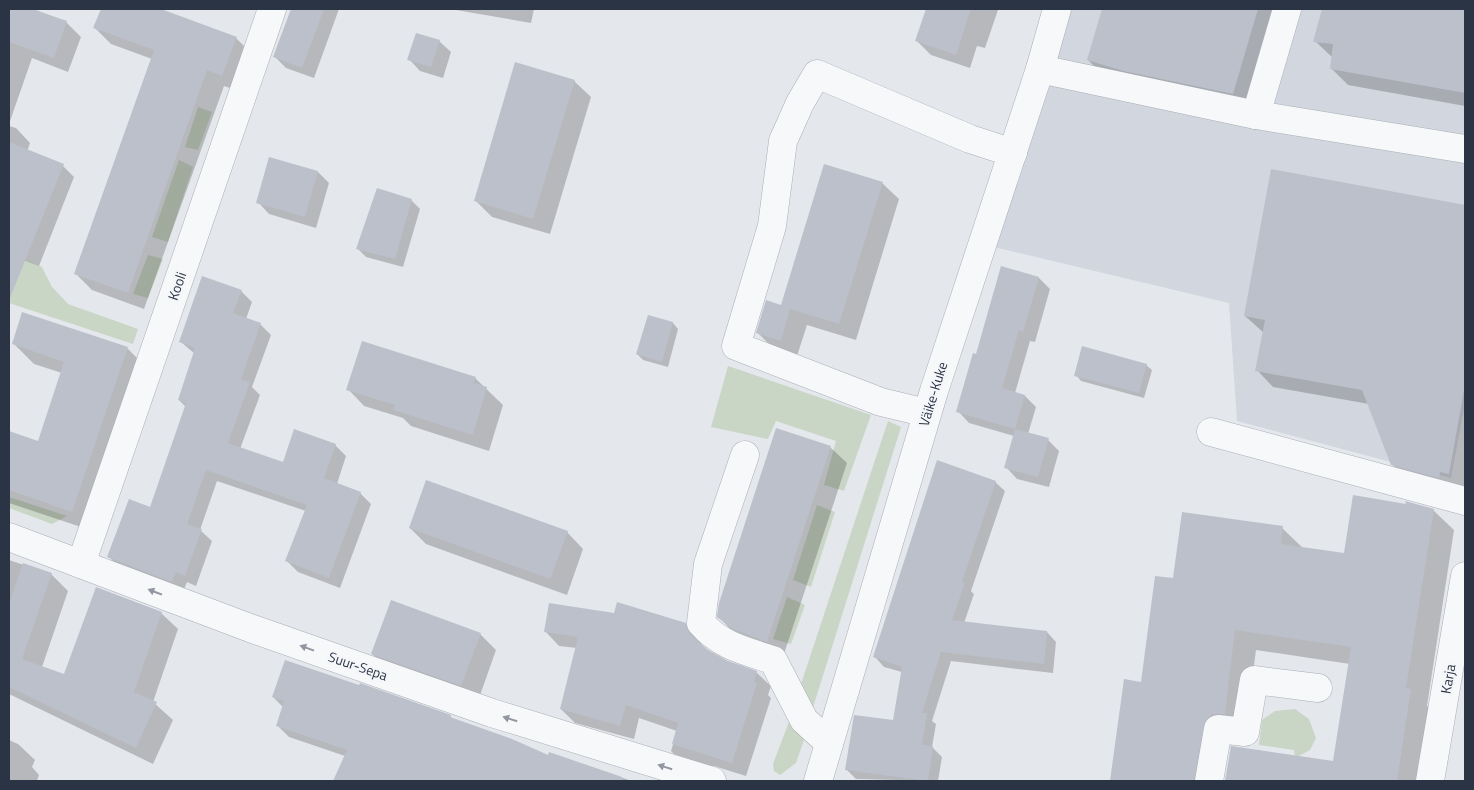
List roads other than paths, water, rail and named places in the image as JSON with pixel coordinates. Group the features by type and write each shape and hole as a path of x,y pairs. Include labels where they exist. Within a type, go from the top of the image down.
{"street":[{"name":"Kooli","path":"82,564 272,9"},
{"name":"Väike-Kuke","path":"818,781 927,413 1040,69 1057,9"},
{"path":"1256,115 1287,9"},
{"path":"1040,69 1256,115 1465,149"},
{"path":"927,413 881,402 736,346 772,226 782,141 800,102 817,74 970,139 1012,153"},
{"path":"1211,432 1465,501"},
{"path":"745,455 708,564 701,623 712,636 730,647 773,660 804,720 829,743"},
{"name":"Suur-Sepa","path":"11,544 82,564 250,628 492,713 712,781"},
{"name":"Karja","path":"1430,781 1465,576"},
{"path":"1209,781 1218,729 1245,732 1254,680 1318,688"}]}
